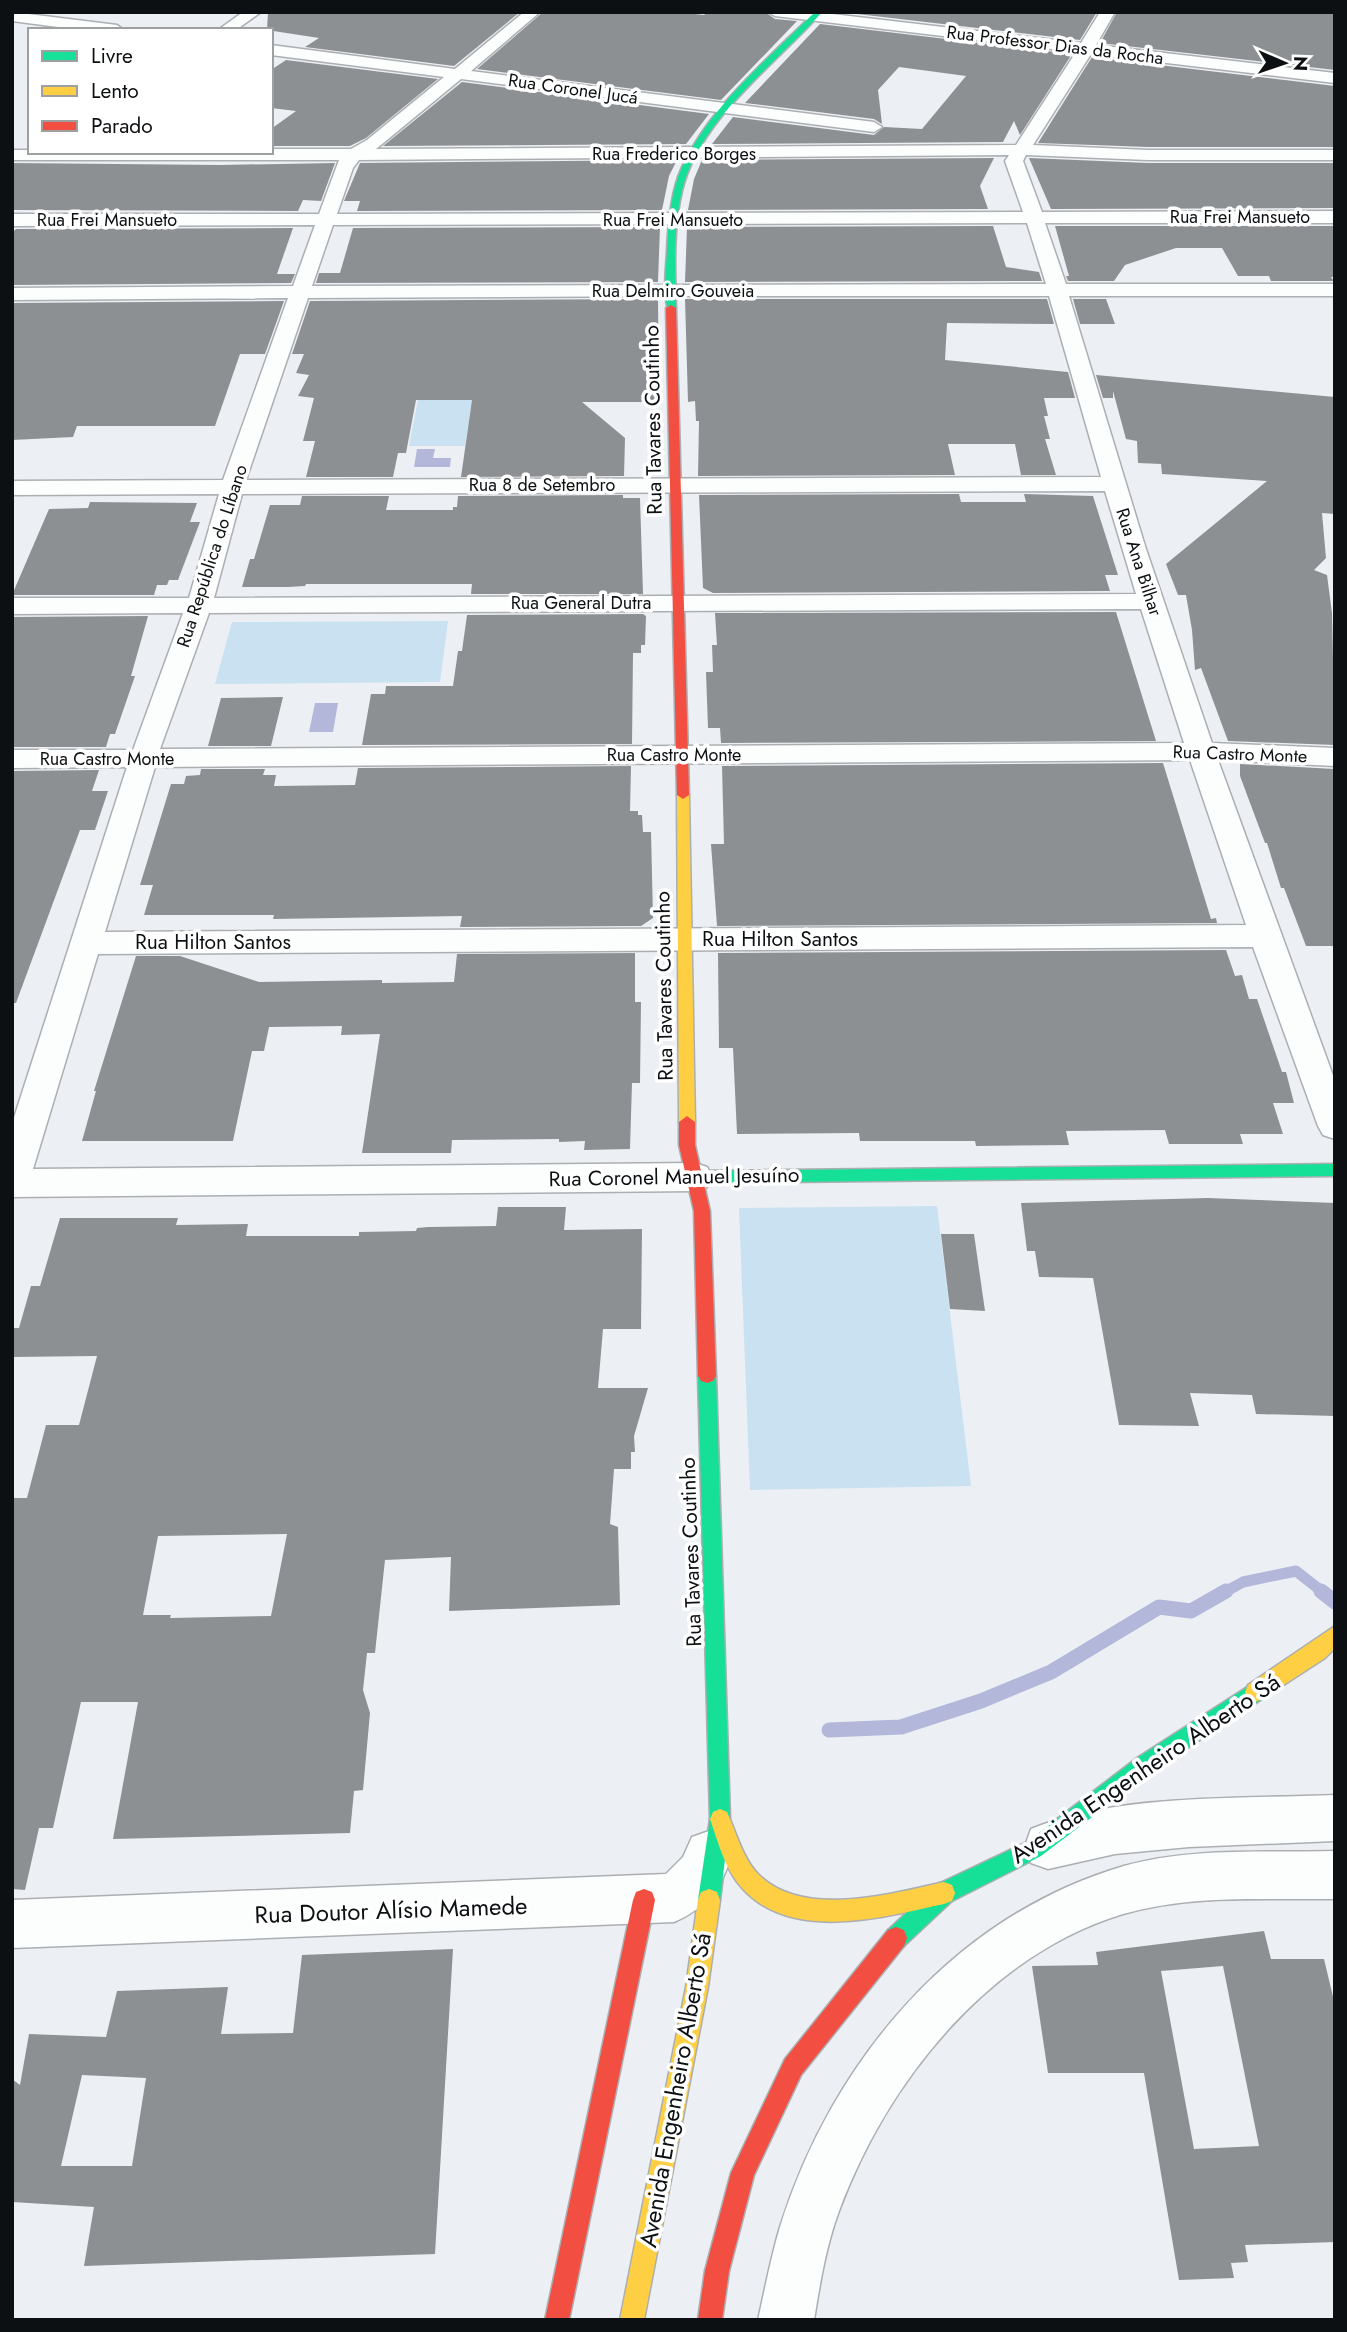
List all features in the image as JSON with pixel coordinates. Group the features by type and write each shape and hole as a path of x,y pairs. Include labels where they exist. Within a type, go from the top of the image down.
{"main road":[{"path":"692,154 817,15"},
{"name":"Rua Tavares Coutinho","path":"692,154 682,177 671,290 682,754 687,1145 702,1210 720,1819"},
{"name":"Rua Coronel Manuel Jesuíno","path":"695,1177 1335,1170"},
{"name":"Avenida Engenheiro Alberto Sá","path":"710,2320 717,2271 743,2173 793,2067 892,1942 944,1894 1034,1849 1144,1765 1318,1651 1335,1635"},
{"path":"720,1819 733,1855 757,1889 795,1908 859,1909 944,1894"},
{"name":"Avenida Engenheiro Alberto Sá","path":"632,2320 697,1987 720,1819"},
{"path":"557,2320 644,1900"}],"street":[{"path":"228,28 254,12"},
{"name":"Rua República do Líbano","path":"12,1181 143,759 199,606 233,485 344,167 355,154 373,144 533,12"},
{"name":"Rua Professor Dias da Rocha","path":"775,12 1335,78"},
{"path":"1021,150 1108,12"},
{"path":"12,16 102,28"},
{"name":"Rua Coronel Jucá","path":"273,50 874,127"},
{"name":"Rua Frederico Borges","path":"20,156 1021,150 1148,155 1335,155"},
{"name":"Rua Ana Bilhar","path":"1021,150 1014,160 1058,291 1150,601 1203,751 1263,936 1335,1126"},
{"name":"Rua Frei Mansueto","path":"12,220 1335,217"},
{"name":"Rua Delmiro Gouveia","path":"12,294 671,290 1334,291"},
{"name":"Rua 8 de Setembro","path":"12,488 233,485 1114,484"},
{"name":"Rua General Dutra","path":"12,606 1150,601"},
{"name":"Rua Castro Monte","path":"12,759 1203,751 1335,757"},
{"name":"Rua Hilton Santos","path":"86,943 1263,936"},
{"name":"Rua Coronel Manuel Jesuíno","path":"12,1181 695,1177"},
{"path":"1034,1849 1115,1830 1335,1818"},
{"name":"Rua Doutor Alísio Mamede","path":"12,1924 674,1898 693,1885 705,1867 720,1819"},
{"path":"786,2320 811,2213 850,2126 905,2039 969,1974 1011,1942 1048,1920 1124,1890 1175,1881 1335,1875"}],"shaded area":[{"path":"418,400 472,400 465,446 409,446"},
{"path":"417,449 435,449 433,458 451,458 450,467 414,467"},
{"path":"448,621 440,682 215,684 232,622"},
{"path":"315,703 338,703 333,732 309,732"},
{"path":"937,1206 971,1486 750,1490 739,1208"}],"building":[{"path":"268,12 520,12 454,66 305,47 319,38 267,28"},
{"path":"543,12 678,12 704,15 708,12 765,12 775,19 797,21 721,100 477,69"},
{"path":"840,12 1097,12 1080,40"},
{"path":"1117,12 1335,12 1335,70 1100,43"},
{"path":"820,24 1072,54 1020,135 1014,121 1003,142 712,144 733,117 874,135 884,127 922,129 966,76 899,67 878,90 882,124 874,119 745,103"},
{"path":"1092,57 1335,86 1335,147 1148,147 1038,143"},
{"path":"286,60 438,79 366,138 350,146 273,146 273,128 296,111 273,108 273,69"},
{"path":"462,82 709,114 686,144 383,146"},
{"path":"994,158 980,186 988,209 688,210 694,179 702,160"},
{"path":"1029,158 1148,163 1335,163 1335,208 1051,209"},
{"path":"677,160 669,176 662,210 357,211 360,201 344,201 360,163"},
{"path":"12,163 335,163 321,201 303,200 298,211 12,210"},
{"path":"993,226 1006,267 1039,272 1042,281 685,282 687,227"},
{"path":"1055,226 1335,226 1335,277 1331,277 1334,281 1271,281 1269,276 1238,276 1222,248 1176,248 1125,265 1114,281 1068,281 1066,276 1069,276"},
{"path":"660,227 658,282 316,283 319,273 340,273 353,228"},
{"path":"293,228 277,274 295,274 291,283 12,285 12,233 16,229"},
{"path":"658,299 659,402 582,402 625,438 624,476 461,477 472,400 416,400 406,453 398,453 393,477 306,477 315,441 303,441 314,398 298,396 309,375 296,373 304,354 292,354 310,301"},
{"path":"685,299 1047,299 1054,324 947,323 945,360 1068,372 1075,398 1044,398 1048,416 1044,416 1050,439 1045,439 1056,475 1021,475 1015,444 948,444 955,475 698,476 699,421 696,421 695,401 688,402"},
{"path":"1073,299 1106,299 1115,324 1080,324"},
{"path":"284,301 265,354 240,354 215,426 77,426 73,437 12,440 12,303"},
{"path":"1096,375 1335,397 1335,514 1322,513 1326,558 1314,570 1327,575 1332,613 1335,745 1228,741 1201,668 1195,670 1186,595 1178,595 1166,564 1267,481 1162,474 1161,464 1138,463 1137,441 1126,439 1113,391 1113,398 1103,398"},
{"path":"959,494 961,502 1026,502 1024,494 1093,496 1118,575 1105,575 1110,591 713,593 703,588 699,495"},
{"path":"623,495 623,498 640,498 643,594 471,594 472,584 306,584 288,587 242,587 250,559 254,559 270,505 300,505 302,496 389,496 386,510 453,510 453,507 457,507 458,496"},
{"path":"90,502 197,503 190,522 200,522 178,580 169,580 167,585 157,585 154,595 12,595 49,509 88,508"},
{"path":"1116,612 1156,741 721,743 720,728 708,728 706,672 713,672 712,645 717,645 715,613"},
{"path":"467,615 646,616 645,645 641,645 641,653 633,653 632,744 362,745 371,694 385,694 386,686 453,686"},
{"path":"148,616 131,676 135,676 115,734 110,734 106,747 12,747 12,617"},
{"path":"283,697 271,746 208,746 221,698"},
{"path":"1163,763 1211,919 1216,918 1217,923 717,926 711,844 724,844 722,766"},
{"path":"1240,764 1335,769 1335,946 1306,946 1284,888 1281,888 1267,843 1240,776"},
{"path":"631,766 630,811 638,811 638,815 642,815 643,832 651,832 653,918 641,926 460,927 462,916 273,919 274,915 144,915 153,885 140,885 171,784 184,784 186,776 200,775 201,769 265,769 263,775 276,775 274,786 355,785 358,768"},
{"path":"99,770 92,791 108,791 95,830 80,830 16,1003 12,1003 12,771"},
{"path":"1226,950 1235,976 1242,975 1249,999 1257,999 1282,1072 1286,1072 1294,1103 1273,1103 1283,1134 1240,1134 1243,1144 1169,1144 1165,1130 1066,1131 1069,1145 976,1146 975,1141 860,1141 859,1133 737,1134 733,1048 719,1048 718,953"},
{"path":"635,953 635,1002 641,1002 640,1083 632,1083 630,1149 584,1150 585,1141 559,1142 559,1139 452,1140 451,1153 362,1153 380,1034 341,1035 342,1026 269,1027 264,1051 252,1051 233,1141 82,1141 94,1091 136,956 180,956 259,982 382,980 382,983 454,982 457,954"},
{"path":"1208,1198 1335,1203 1335,1416 1256,1414 1252,1395 1190,1393 1199,1426 1119,1425 1093,1278 1039,1277 1035,1251 1027,1251 1021,1203"},
{"path":"498,1207 566,1207 564,1230 642,1229 641,1329 603,1329 598,1388 648,1388 634,1436 635,1452 631,1452 631,1469 614,1469 610,1524 618,1527 620,1605 449,1611 451,1557 385,1560 375,1653 367,1653 363,1690 370,1713 363,1790 354,1791 350,1833 113,1839 138,1702 81,1702 53,1828 39,1828 25,1890 12,1889 12,1498 27,1498 46,1425 79,1425 97,1356 12,1357 12,1328 19,1328 31,1286 40,1286 60,1218 178,1218 176,1225 248,1224 246,1236 359,1236 359,1232 496,1226","holes":["287,1534 271,1616 170,1618 171,1615 143,1615 158,1536"]},
{"path":"941,1234 974,1234 985,1311 950,1309"},
{"path":"1264,1931 1271,1959 1324,1959 1335,2005 1335,2242 1245,2245 1248,2262 1231,2263 1234,2278 1179,2280 1144,2073 1048,2073 1032,1966 1098,1965 1096,1952","holes":["1223,1966 1259,2146 1194,2149 1161,1971"]},
{"path":"453,1949 435,2254 84,2266 94,2207 12,2202 12,2079 20,2085 29,2034 106,2037 117,1991 228,1987 221,2034 293,2033 302,1955","holes":["82,2075 146,2078 132,2166 61,2166"]}],"waterway":[{"path":"1223,1593 1243,1582 1296,1571 1324,1593"},
{"path":"829,1730 901,1727 981,1701 1051,1672 1159,1607 1191,1611 1226,1591"},
{"path":"1321,1591 1335,1602"}],"traffic: fast":[{"path":"671,308 675,205 678,189 693,154 724,110 819,12"},
{"path":"695,1177 1335,1170"},
{"path":"707,1376 720,1819 709,1900"},
{"path":"896,1938 944,1893 1034,1849 1144,1765 1255,1692"}],"traffic: slow":[{"path":"683,795 687,1122"},
{"path":"1255,1692 1318,1651 1335,1635"},
{"path":"720,1819 729,1844 751,1882 769,1897 791,1906 843,1910 944,1893"},
{"path":"632,2320 697,1987 709,1900"}],"traffic: jam":[{"path":"671,308 683,795"},
{"path":"687,1122 687,1145 702,1211 707,1376"},
{"path":"557,2320 644,1900"},
{"path":"710,2320 717,2271 743,2173 793,2067 896,1938"}]}
